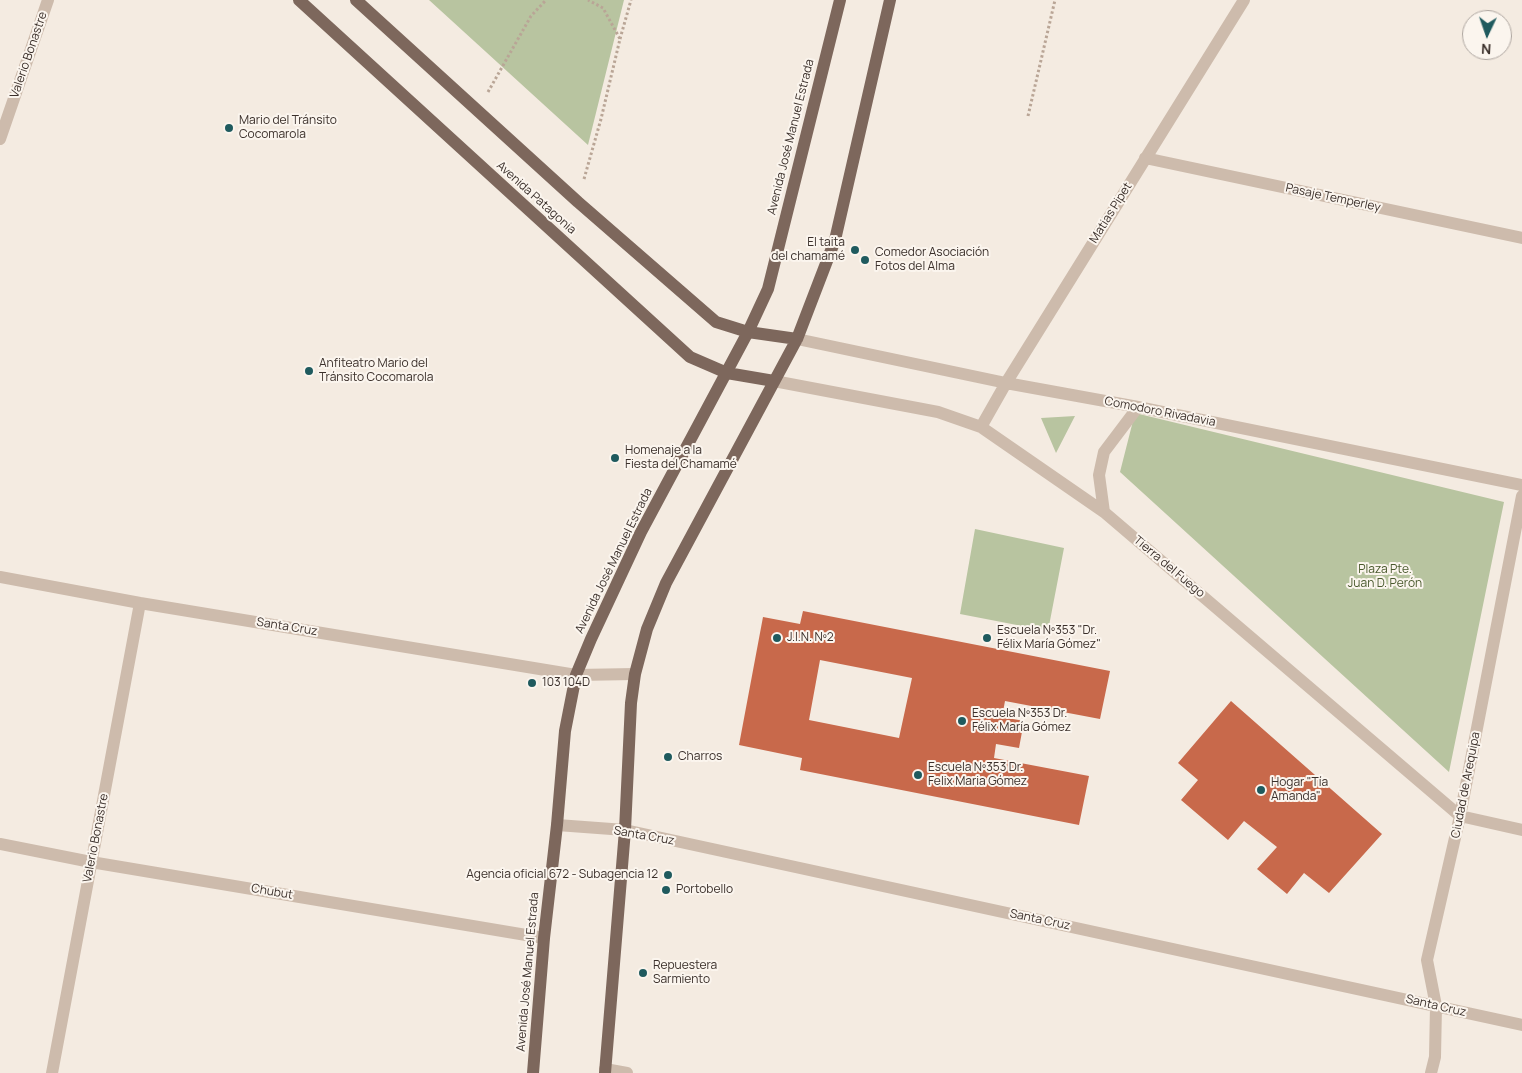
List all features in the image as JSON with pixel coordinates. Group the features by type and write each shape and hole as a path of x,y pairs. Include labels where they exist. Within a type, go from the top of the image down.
{"main road":[{"name":"Avenida Patagonia","path":"299,0 690,357 727,373 774,381"},
{"name":"Avenida Patagonia","path":"356,0 578,202 716,322 748,332 798,339"},
{"name":"Avenida José Manuel Estrada","path":"533,1073 544,938 557,825 565,731 576,675 641,532 727,373 768,289 840,0"},
{"path":"605,1071 625,830 635,674 647,629 666,583 798,339 835,240 890,0"}],"street":[{"name":"Valerio Bonastre","path":"0,139 48,0"},
{"name":"Matias Pipet","path":"981,427 1006,383 1244,0"},
{"name":"Pasaje Temperley","path":"1145,158 1522,238"},
{"name":"Comodoro Rivadavia","path":"798,339 1006,383 1138,407 1522,485"},
{"name":"Tierra del Fuego","path":"774,381 938,412 981,427 1104,512 1460,816 1522,830"},
{"path":"1104,512 1099,474 1104,452 1138,407"},
{"name":"Ciudad de Arequipa","path":"1431,1073 1435,1058 1436,1006 1426,960 1460,816 1522,496"},
{"name":"Santa Cruz","path":"0,577 140,603 576,675 635,674"},
{"name":"Valerio Bonastre","path":"52,1073 140,603"},
{"name":"Santa Cruz","path":"557,825 625,830 1522,1025"},
{"name":"Chubut","path":"0,844 91,862 544,938"},
{"path":"605,1071 626,1073"}],"path":[{"path":"479,110 531,16 546,0"},
{"path":"588,0 603,8 620,40"},
{"path":"578,202 631,0"},
{"path":"1028,116 1055,0"}],"green space":[{"path":"429,0 624,0 588,145"},
{"name":"Plaza Pte. Juan D. Perón","path":"1135,413 1504,502 1449,772 1120,472"},
{"path":"1075,416 1056,453 1041,418"},
{"path":"975,529 1064,548 1048,631 960,614"}],"building":[{"name":"Escuela Nº353 Dr. Félix María Gómez","path":"803,611 1110,671 1100,719 1005,701 1002,717 1024,721 1019,748 996,744 994,758 1089,776 1079,825 800,770 802,758 739,745 763,617 800,624","holes":["820,660 912,678 899,738 809,720"]},
{"name":"Hogar \"Tía Amanda\"","path":"1231,701 1382,834 1329,893 1304,873 1287,894 1257,869 1277,847 1244,821 1228,840 1181,800 1198,780 1178,763"}],"place":[{"name":"Mario del Tránsito Cocomarola","path":"229,128"},
{"name":"El taita del chamamé","path":"855,250"},
{"name":"Comedor Asociación Fotos del Alma","path":"865,260"},
{"name":"Anfiteatro Mario del Tránsito Cocomarola","path":"309,371"},
{"name":"Homenaje a la Fiesta del Chamamé","path":"615,458"},
{"name":"J.I.N. Nº2","path":"777,638"},
{"name":"Escuela Nº353 \"Dr. Félix María Gómez\"","path":"987,638"},
{"name":"103 104D","path":"532,683"},
{"name":"Escuela Nº353 Dr. Félix María Gómez","path":"962,721"},
{"name":"Charros","path":"668,757"},
{"name":"Escuela Nº353 Dr. Felix Maria Gómez","path":"918,775"},
{"name":"Hogar \"Tía Amanda\"","path":"1261,790"},
{"name":"Agencia oficial 672 - Subagencia 12","path":"668,875"},
{"name":"Portobello","path":"666,890"},
{"name":"Repuestera Sarmiento","path":"643,973"}]}
